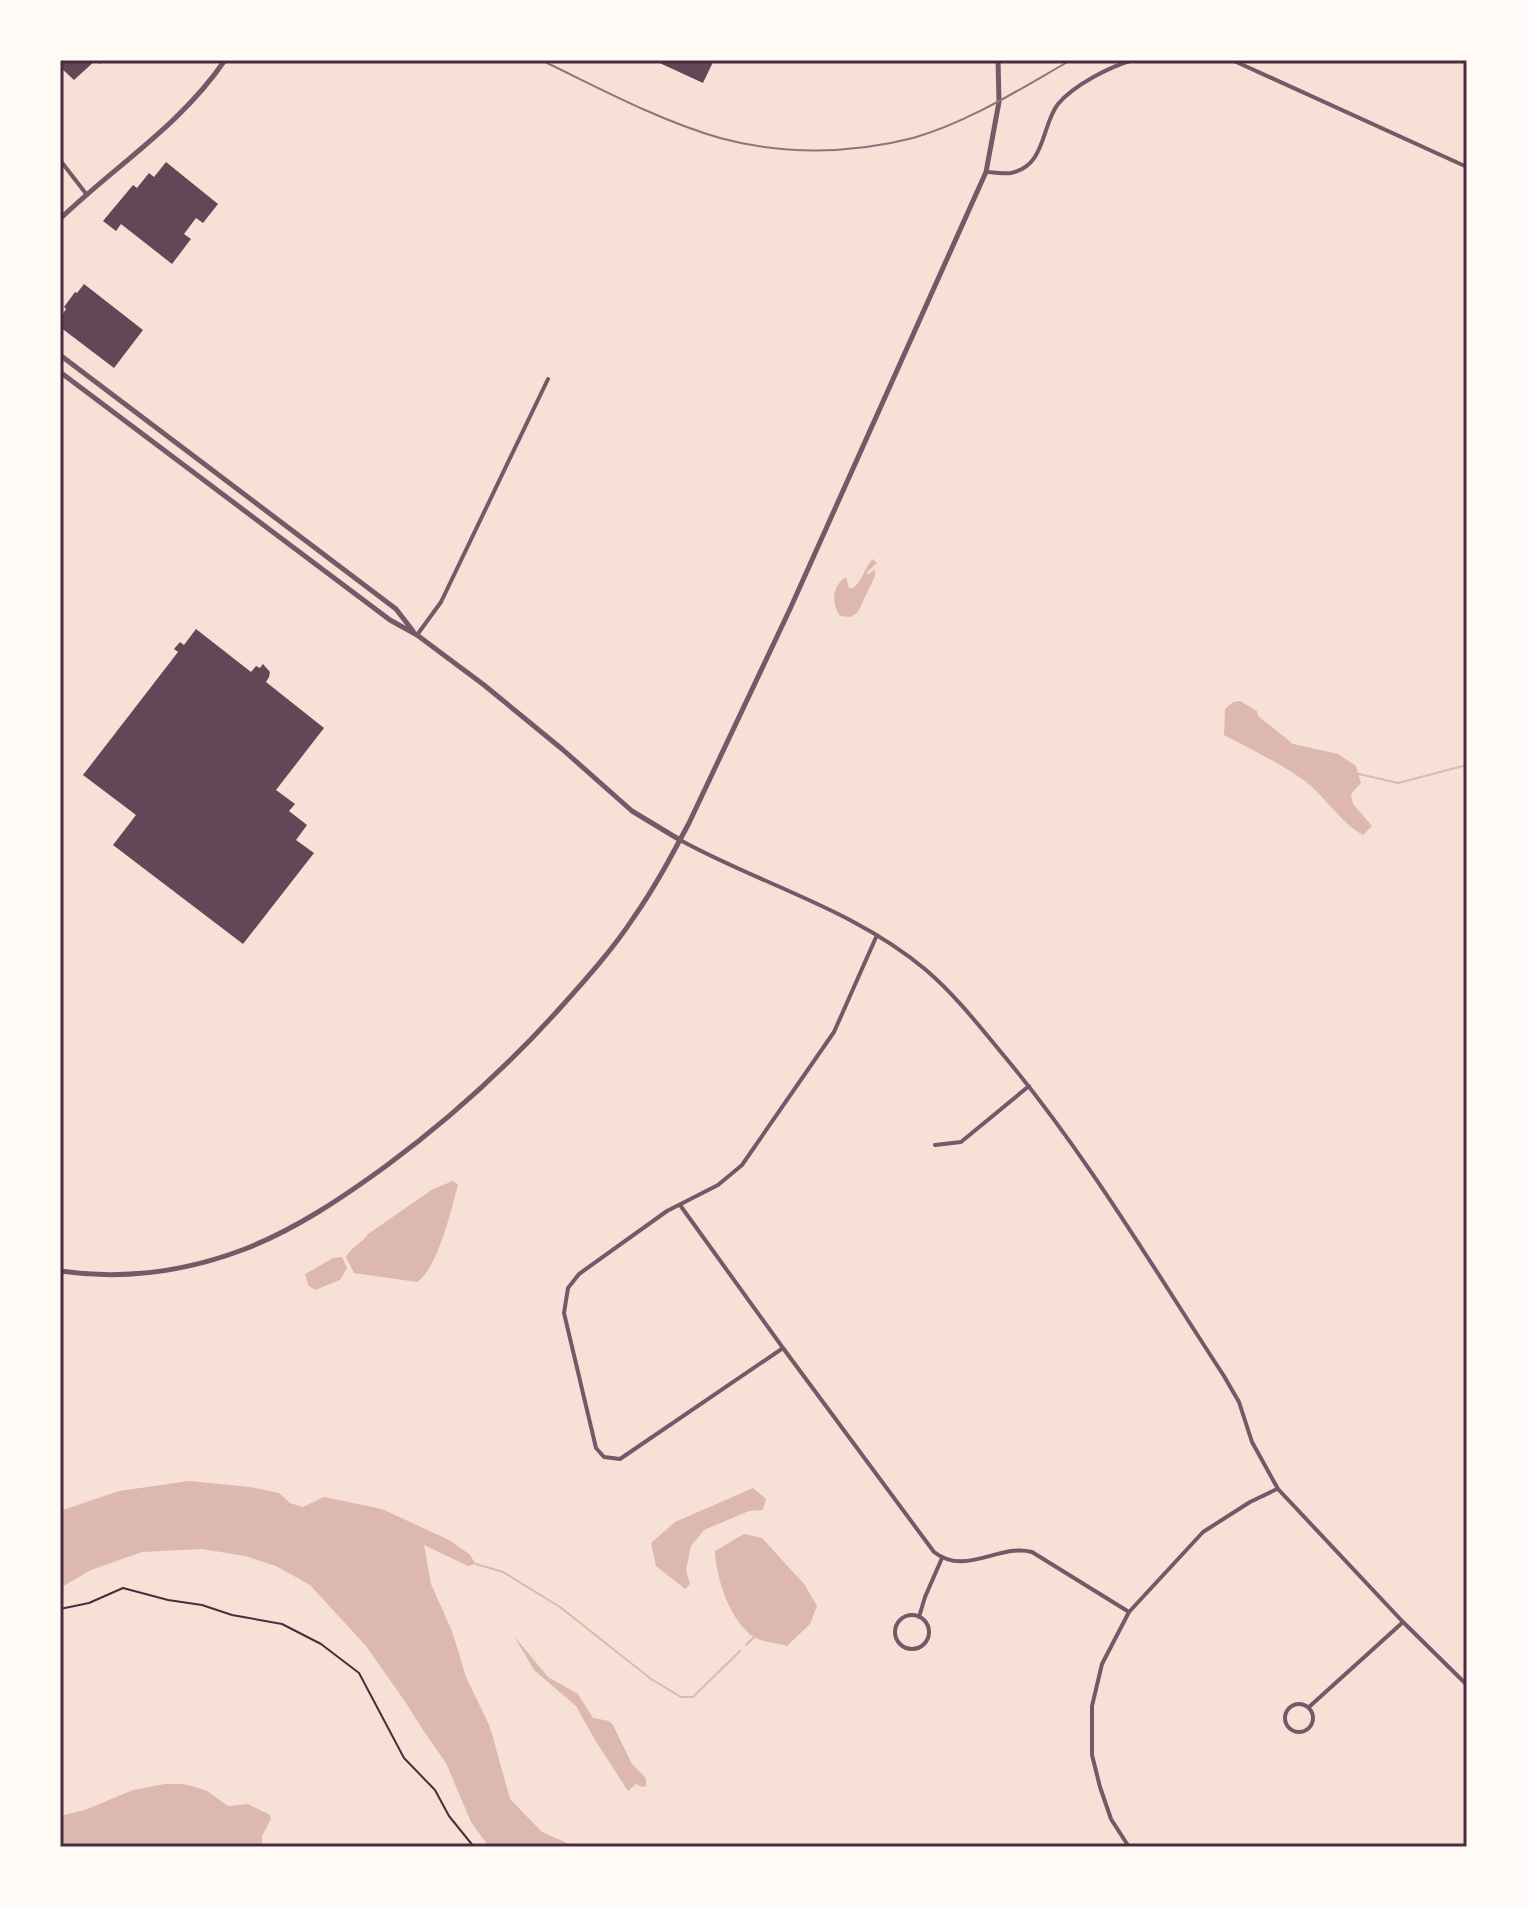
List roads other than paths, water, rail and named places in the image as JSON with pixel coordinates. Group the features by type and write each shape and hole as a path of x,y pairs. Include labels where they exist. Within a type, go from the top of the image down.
{"street":[{"path":"60,219 158,136 193,100 225,60"},
{"path":"60,1271 86,1275 137,1275 172,1271 245,1249 289,1229 361,1184 425,1137 506,1066 588,977 634,918 680,840 797,595 986,172 999,102 998,60"},
{"path":"986,172 1011,173 1029,163 1038,154 1056,107 1071,90 1133,60"},
{"path":"1232,60 1467,167"},
{"path":"60,160 87,195"},
{"path":"60,355 396,609 417,635"},
{"path":"60,372 390,620 417,635 484,685 632,811 699,850 815,902 877,935 926,970 1029,1086 1091,1170 1224,1376 1239,1402 1252,1442 1278,1489 1467,1685"},
{"path":"417,635 441,602 548,379"},
{"path":"783,1348 620,1459 604,1457 596,1448 564,1313 568,1288 579,1274 667,1211 718,1185 742,1165 834,1032 877,935"},
{"path":"935,1145 961,1142 1029,1086"},
{"path":"680,1205 928,1546 942,1558 956,1562 1017,1550 1032,1552 1129,1612"},
{"path":"1129,1847 1111,1819 1092,1755 1092,1706 1102,1664 1129,1612 1203,1532 1250,1502 1278,1489"},
{"path":"919,1617 942,1558"},
{"path":"905,1617 919,1617 928,1627 927,1641 917,1649 903,1647 896,1638 896,1626 905,1617"},
{"path":"1309,1707 1403,1622"},
{"path":"1298,1703 1309,1707 1314,1717 1309,1728 1301,1732 1291,1730 1285,1721 1290,1707 1298,1703"}],"waterway":[{"path":"1359,774 1398,783 1467,765"},
{"path":"476,1564 503,1572 560,1607 651,1679 681,1697 693,1697 740,1651"},
{"path":"746,1645 754,1637"}],"railway":[{"path":"541,60 629,103 697,131 743,144 792,150 841,150 913,138 994,104 1071,60"}]}
